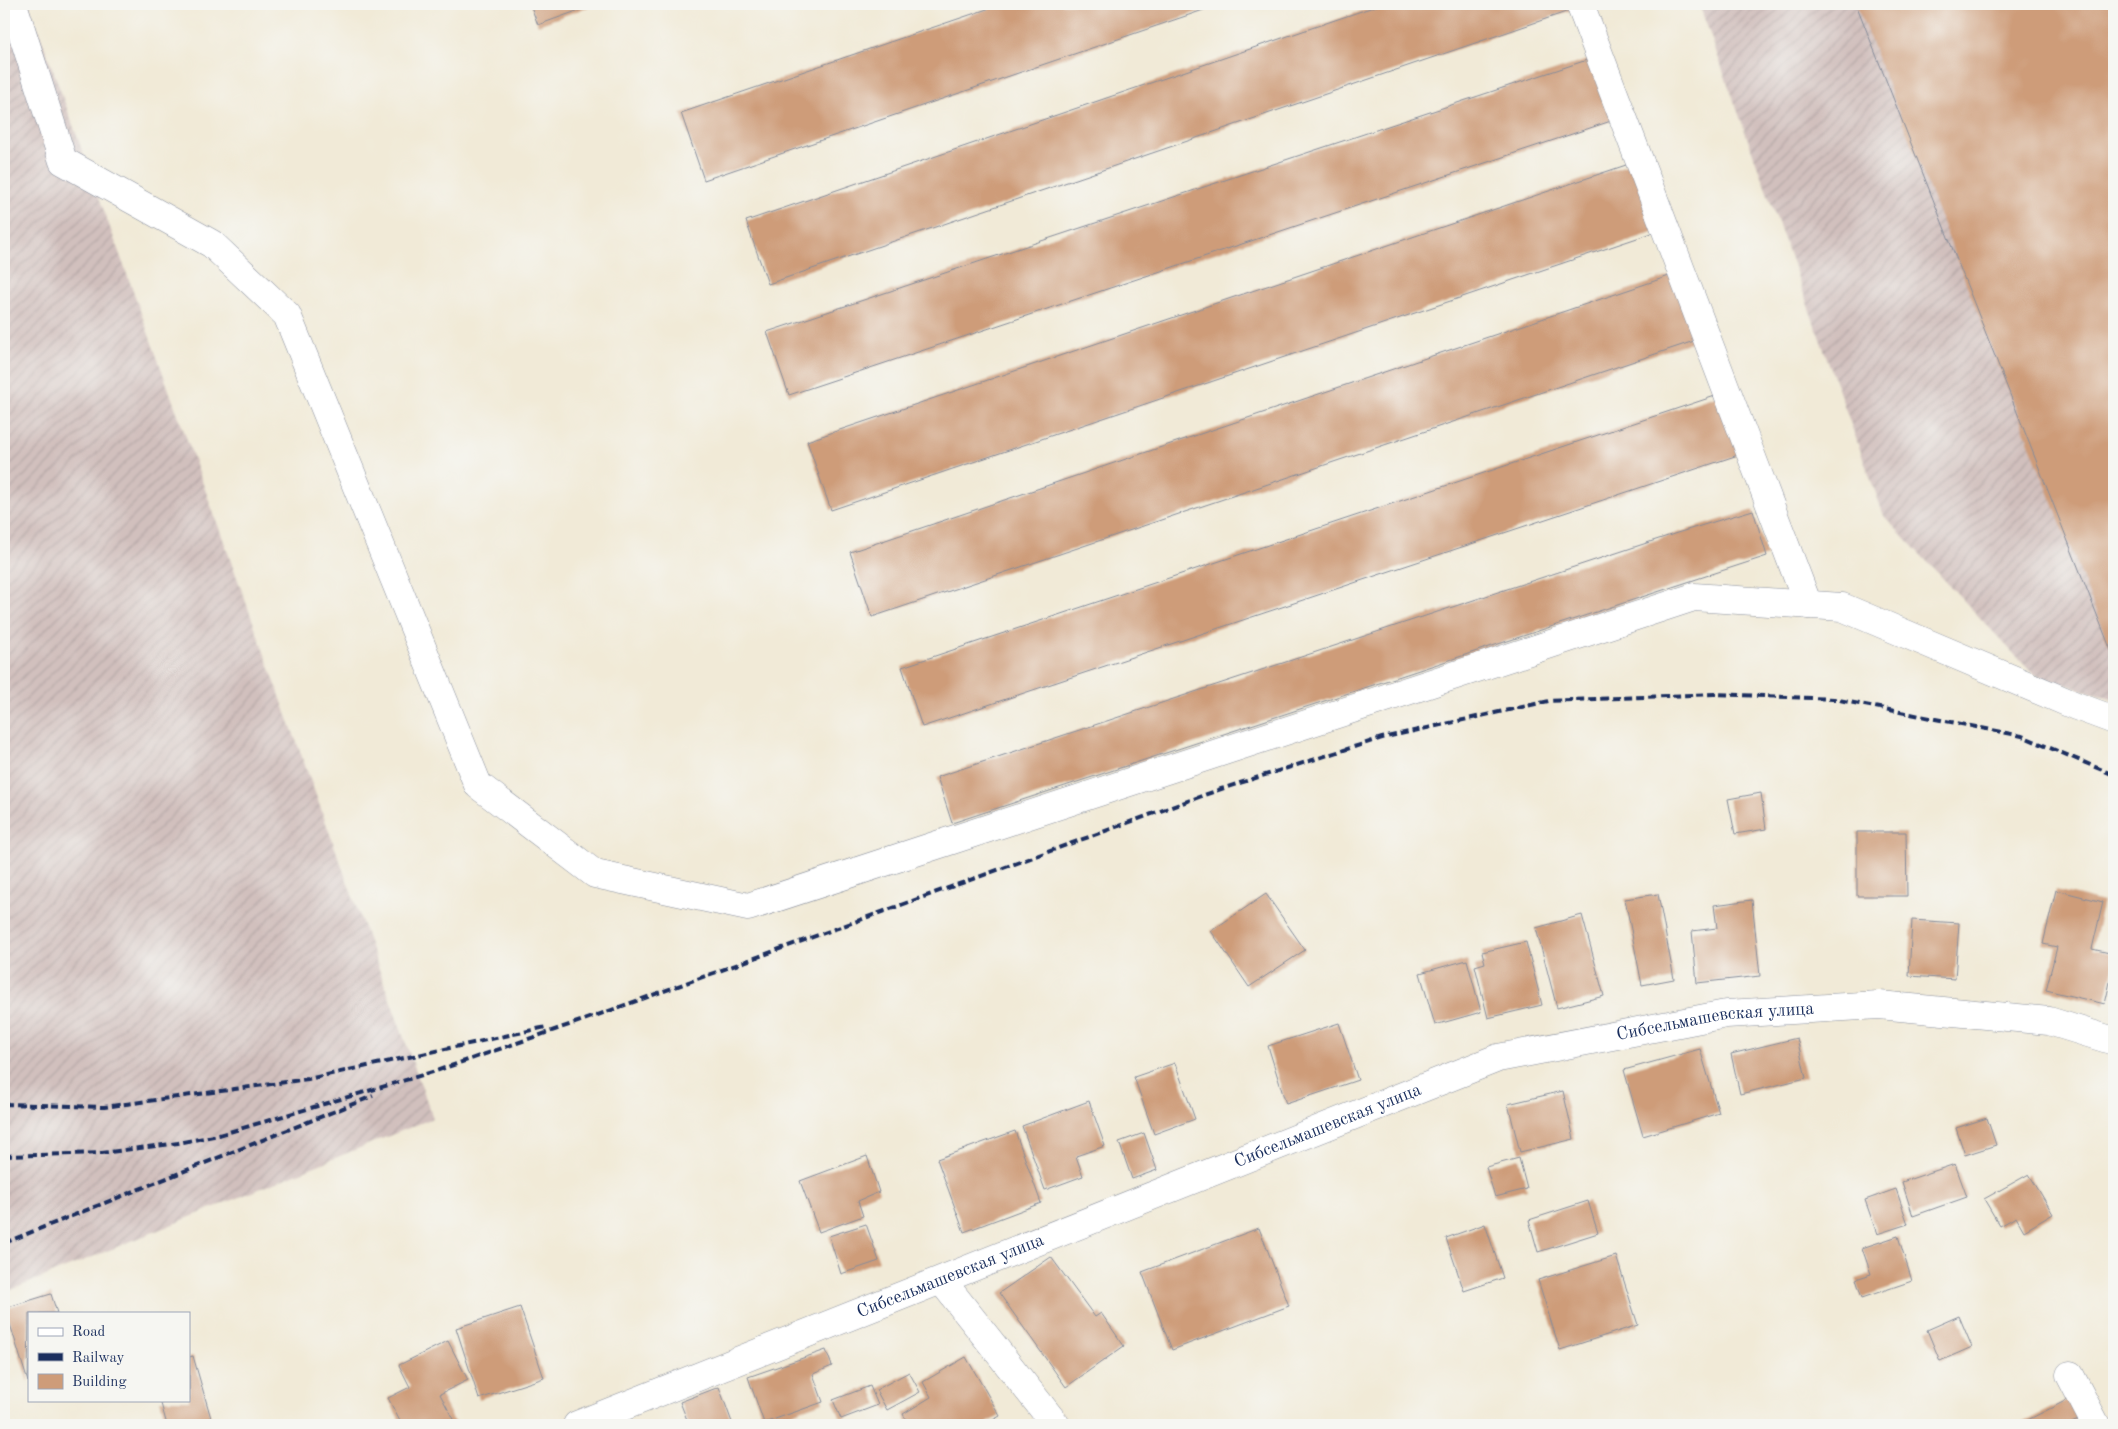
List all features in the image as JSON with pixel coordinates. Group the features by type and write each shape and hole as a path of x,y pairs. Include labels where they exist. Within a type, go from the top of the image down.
{"street":[{"path":"13,4 63,161 212,244 287,315 478,785 594,874 748,907 1694,597 1842,607 2076,706 2114,720"},
{"path":"1580,4 1808,605"},
{"name":"Сибсельмашевская улица","path":"577,1425 1498,1058 1726,1014 1880,1005 2048,1021 2114,1041"},
{"path":"942,1281 1056,1425"},
{"path":"2070,1375 2096,1425"}],"shaded area":[{"path":"4,4 29,4 433,1118 4,1293"},
{"path":"1699,4 2114,4 2114,700 2033,674 1884,516"}],"building":[{"path":"530,4 596,4 538,25"},
{"path":"1002,4 1221,4 704,180 681,113"},
{"path":"1382,4 1570,4 1572,10 768,284 746,221"},
{"path":"1856,4 2114,4 2114,658"},
{"path":"1605,54 1626,116 789,395 767,332"},
{"path":"1635,162 1658,231 831,510 807,441"},
{"path":"1687,270 1709,336 872,617 850,552"},
{"path":"1736,389 1756,449 922,727 902,667"},
{"path":"1753,510 1767,556 952,823 937,777 1677,533"},
{"path":"1761,793 1766,829 1735,834 1728,799"},
{"path":"1857,832 1906,832 1907,896 1857,896"},
{"path":"2056,890 2103,902 2092,949 2114,954 2114,964 2105,1004 2046,990 2057,947 2043,944"},
{"path":"1266,894 1305,950 1249,987 1211,931"},
{"path":"1658,894 1674,979 1642,985 1625,899"},
{"path":"1752,900 1760,976 1697,983 1692,931 1717,928 1714,905"},
{"path":"1582,915 1604,996 1557,1008 1536,928"},
{"path":"1912,920 1959,923 1955,979 1909,976"},
{"path":"1526,942 1542,1005 1488,1018 1475,966 1485,963 1482,952"},
{"path":"1467,960 1481,1012 1435,1025 1420,973"},
{"path":"1339,1023 1358,1080 1286,1104 1268,1046"},
{"path":"1797,1038 1806,1078 1740,1094 1731,1054"},
{"path":"1700,1049 1719,1113 1643,1136 1624,1070"},
{"path":"1175,1063 1195,1119 1154,1134 1134,1077"},
{"path":"1563,1091 1574,1139 1520,1152 1508,1104"},
{"path":"1089,1101 1105,1146 1076,1156 1083,1176 1045,1190 1022,1126"},
{"path":"1987,1118 1996,1145 1965,1155 1956,1128"},
{"path":"1015,1131 1041,1203 964,1232 937,1159"},
{"path":"1144,1133 1157,1170 1132,1179 1119,1142"},
{"path":"867,1156 879,1192 858,1201 863,1216 819,1232 800,1181"},
{"path":"1519,1158 1527,1189 1495,1197 1486,1167"},
{"path":"1955,1164 1967,1197 1913,1216 1902,1182"},
{"path":"2029,1174 2053,1214 2024,1231 2016,1217 2000,1226 1984,1199"},
{"path":"1896,1189 1908,1224 1877,1234 1865,1200"},
{"path":"1588,1201 1598,1233 1538,1252 1529,1220"},
{"path":"866,1224 879,1261 841,1274 829,1236"},
{"path":"1485,1224 1503,1278 1464,1291 1446,1238"},
{"path":"1259,1228 1289,1306 1172,1350 1142,1272"},
{"path":"1898,1236 1912,1281 1862,1298 1856,1279 1871,1274 1862,1248"},
{"path":"1616,1256 1638,1325 1560,1350 1538,1280"},
{"path":"1051,1257 1095,1317 1101,1313 1124,1346 1066,1387 999,1293"},
{"path":"51,1294 57,1312 28,1312 28,1382 5,1308"},
{"path":"520,1307 544,1378 479,1399 456,1328"},
{"path":"1959,1316 1972,1347 1940,1361 1927,1330"},
{"path":"448,1341 468,1380 440,1394 456,1425 402,1425 388,1398 410,1387 399,1365"},
{"path":"826,1350 832,1366 813,1374 823,1402 764,1423 748,1377"},
{"path":"193,1356 213,1425 167,1425 161,1402 190,1402 190,1357"},
{"path":"966,1357 1000,1416 984,1425 909,1425 903,1414 931,1397 923,1382"},
{"path":"909,1372 920,1392 887,1410 876,1390"},
{"path":"870,1386 878,1405 841,1419 833,1400"},
{"path":"719,1387 733,1425 689,1425 680,1402"},
{"path":"2069,1399 2080,1419 2068,1425 2018,1425"}],"railway":[{"path":"4,1156 102,1153 178,1143 219,1135 436,1071 595,1016 1221,789 1382,738 1549,701 1714,694 1834,699 2022,736 2114,775"},
{"path":"4,1104 104,1107 308,1079 546,1027"},
{"path":"4,1243 373,1096"}]}
